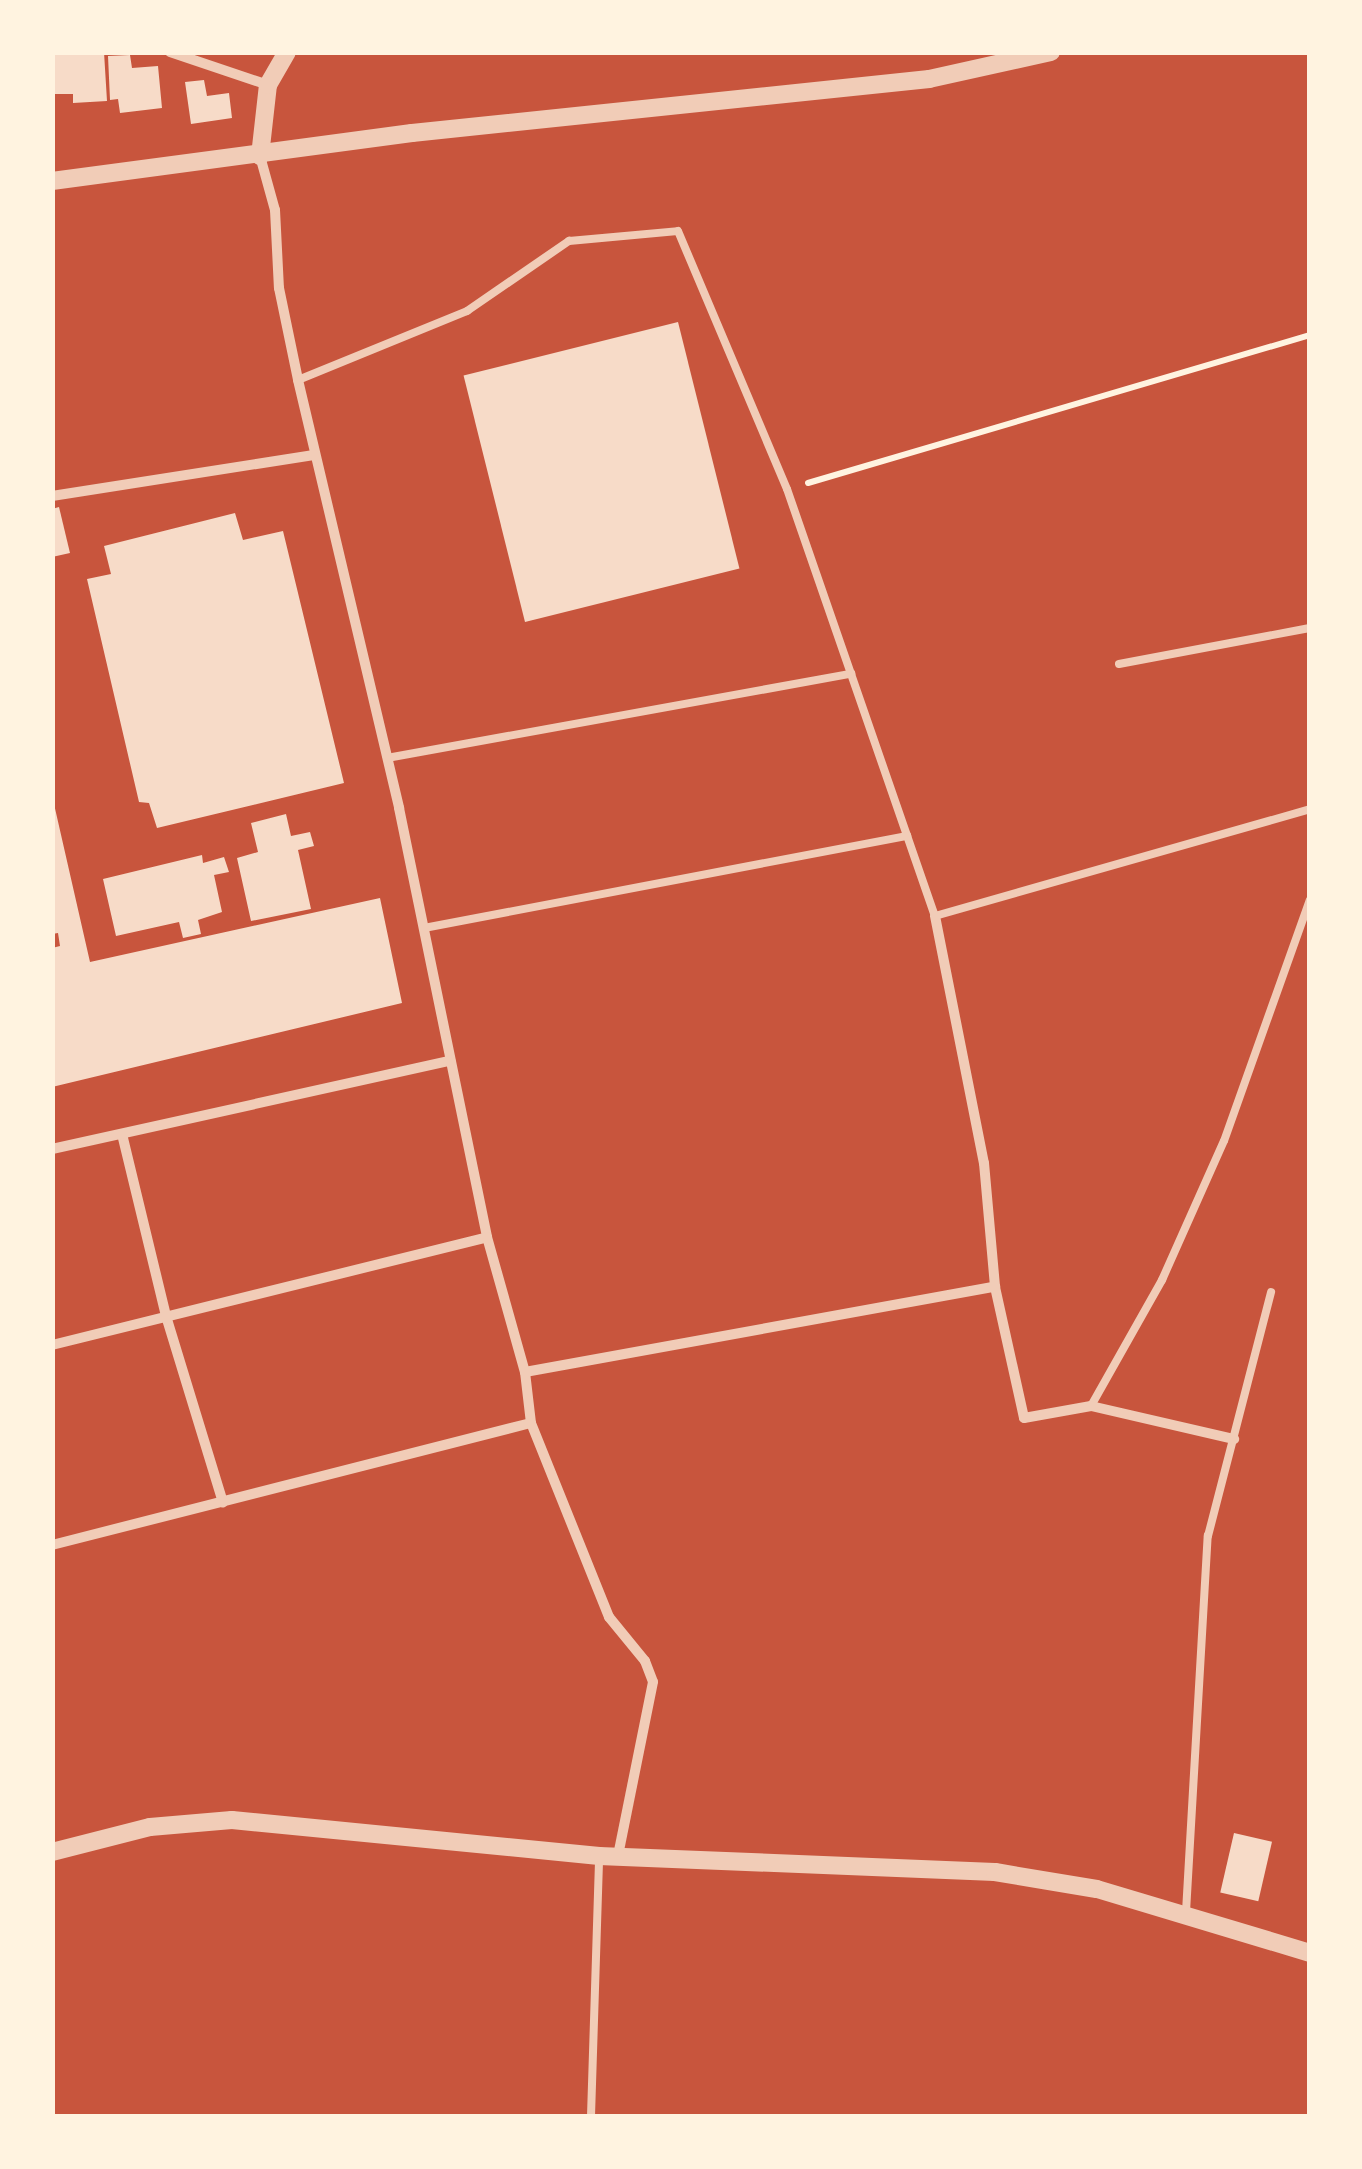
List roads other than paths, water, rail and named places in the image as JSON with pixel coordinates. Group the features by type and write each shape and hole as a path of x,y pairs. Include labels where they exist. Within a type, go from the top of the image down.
{"street":[{"path":"170,52 268,84"},
{"path":"288,52 268,84 260,156 275,210 279,288 314,456 387,758 487,1237 526,1372 531,1422 609,1617 645,1661 652,1682 608,1856"},
{"path":"52,182 930,79 1051,52"},
{"path":"52,496 314,456"},
{"path":"935,916 984,1163 995,1287 1024,1418 1090,1406 1234,1440"},
{"path":"52,1150 450,1061"},
{"path":"122,1134 166,1316 223,1502"},
{"path":"52,1344 487,1237"},
{"path":"526,1372 995,1287"},
{"path":"52,1545 531,1422"},
{"path":"52,1852 150,1827 232,1820 608,1856 995,1872 1186,1912 1310,1952"}],"lane":[{"path":"298,380 467,311 569,240 678,231 787,489 935,916 1310,809"},
{"path":"1119,664 1310,628"},
{"path":"387,758 851,674"},
{"path":"424,928 907,836"},
{"path":"1090,1406 1162,1280 1224,1141 1310,900"},
{"path":"1186,1912 1208,1536 1271,1292"},
{"path":"591,2116 608,1856"}]}
